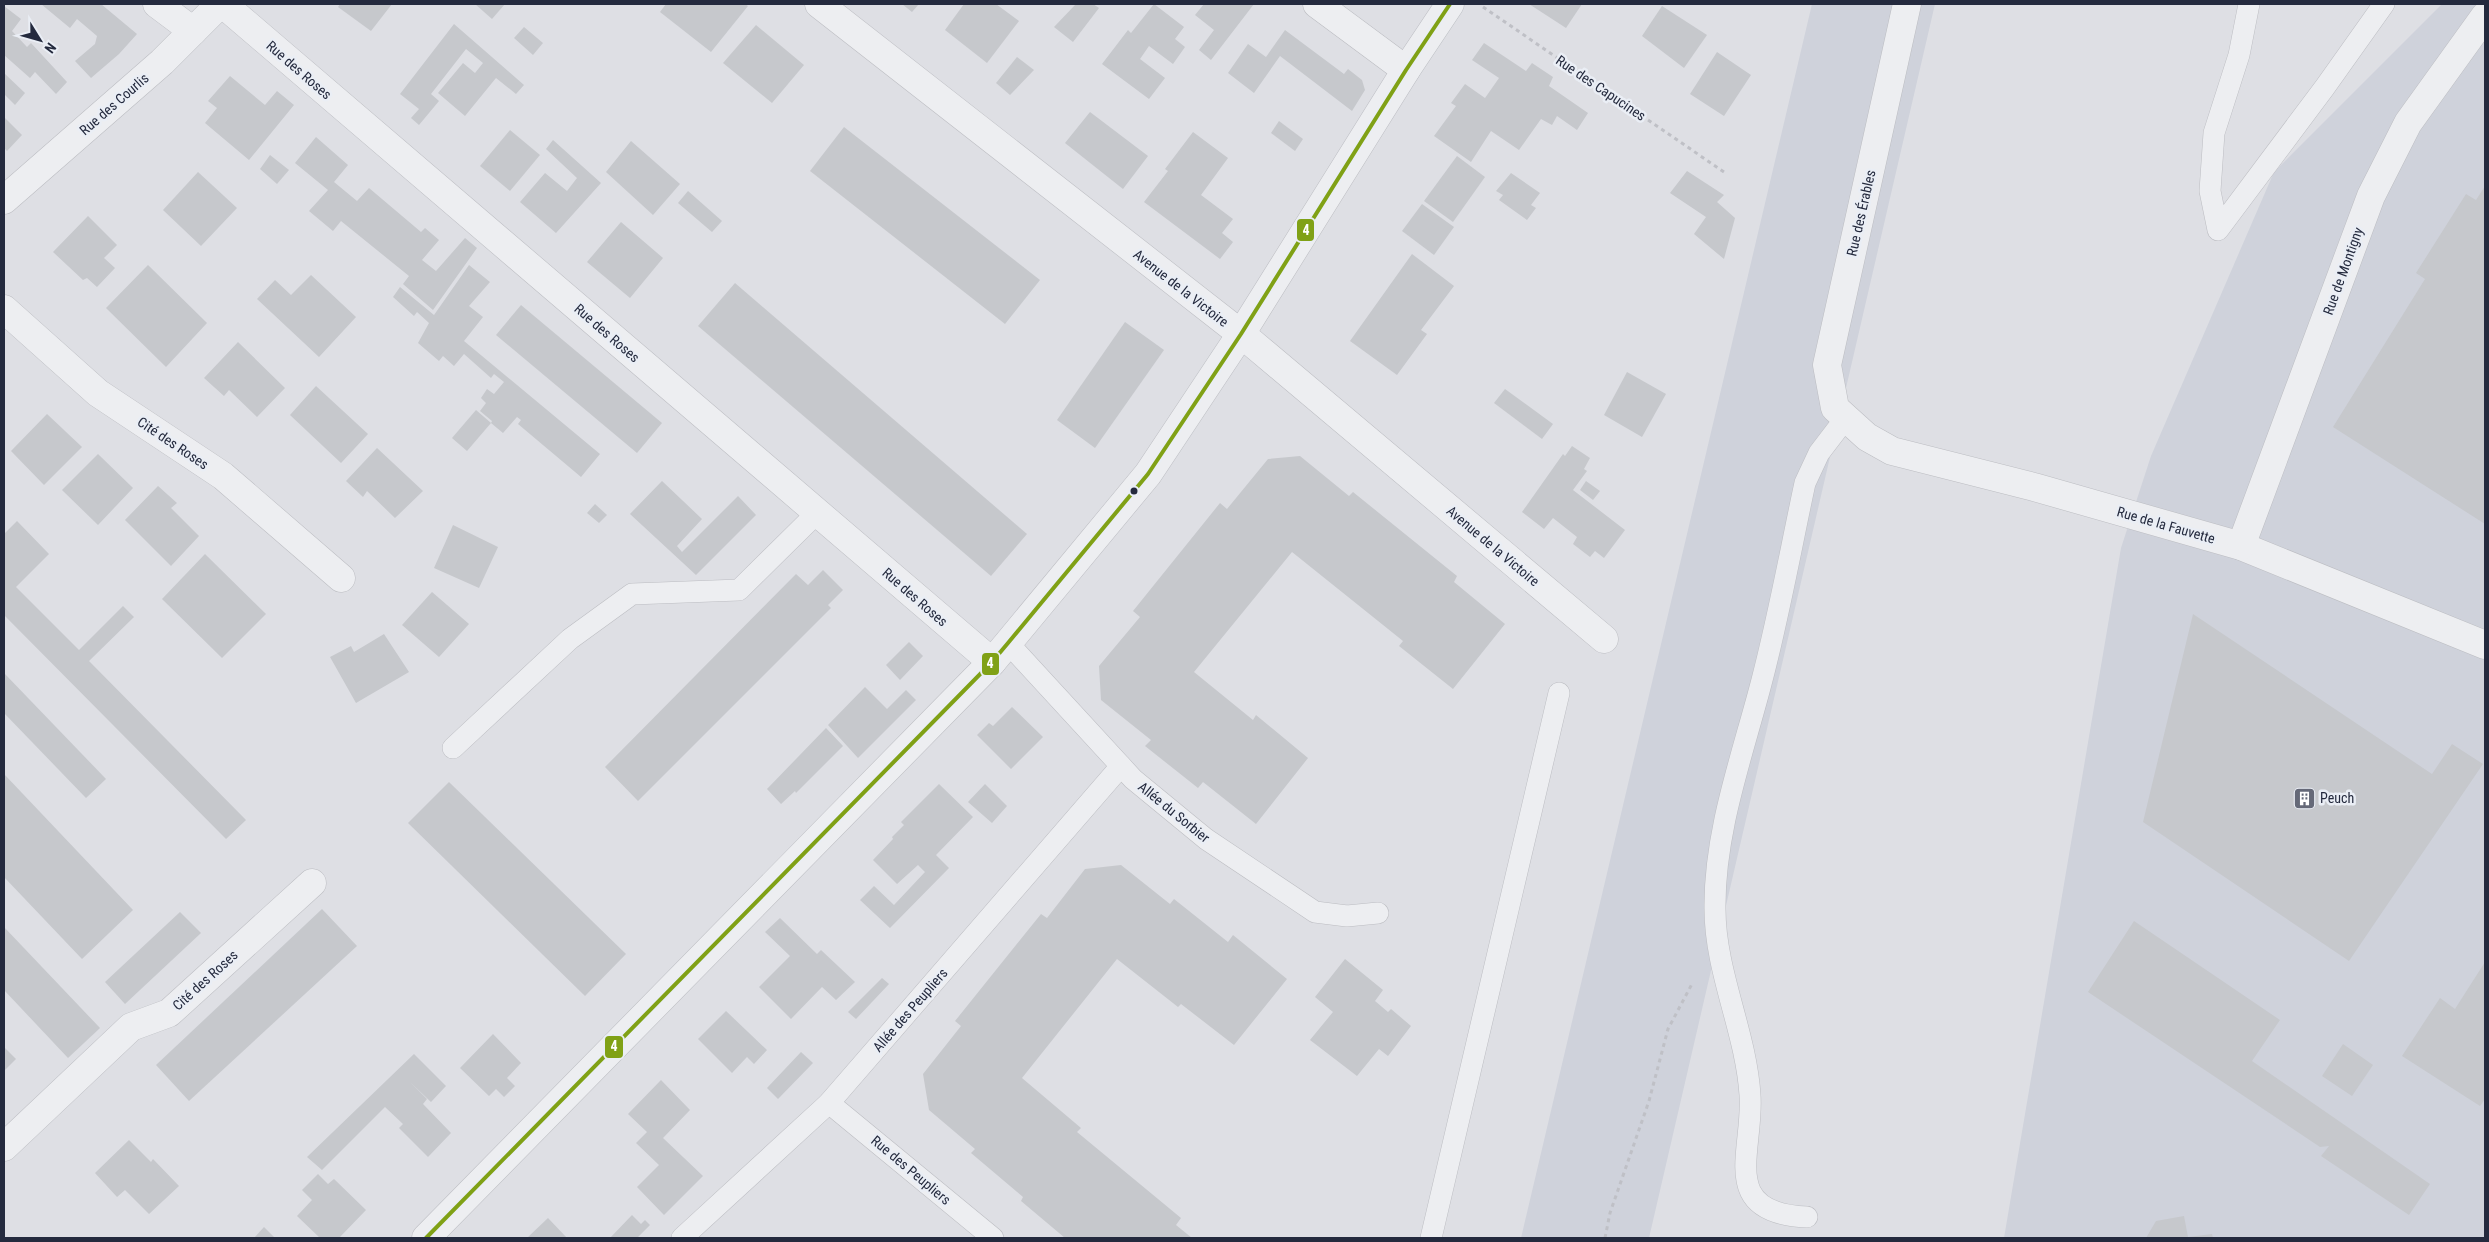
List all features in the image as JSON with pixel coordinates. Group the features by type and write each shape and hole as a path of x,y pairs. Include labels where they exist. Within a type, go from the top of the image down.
{"street":[{"path":"157,4 193,31"},
{"name":"Rue des Courlis","path":"4,200 162,62 221,4"},
{"name":"Rue des Roses","path":"221,4 817,513 1000,652"},
{"name":"Avenue de la Victoire","path":"818,4 1241,334 1604,639"},
{"path":"1317,4 1406,70"},
{"path":"426,1238 1000,652 1148,474 1241,334 1406,70 1450,4"},
{"name":"Rue des Érables","path":"1845,419 1836,408 1827,365 1907,4"},
{"name":"Rue de Montigny","path":"2241,546 2371,196 2408,123 2485,16"},
{"name":"Cité des Roses","path":"4,309 98,394 223,476 341,578"},
{"name":"Rue de la Fauvette","path":"1845,419 1867,437 1892,451 1913,458 2034,487 2241,546 2485,645"},
{"name":"Cité des Roses","path":"4,1147 131,1027 169,1013 312,883"}],"lane":[{"path":"2249,4 2238,55 2214,133 2210,191 2218,230 2325,87 2384,4"},
{"path":"1807,1217 1790,1216 1759,1203 1751,1192 1745,1177 1751,1097 1744,1049 1720,950 1714,910 1717,862 1728,810 1763,678 1805,483 1818,453 1845,419"},
{"path":"453,748 570,639 632,594 739,590 817,513"},
{"name":"Allée du Sorbier","path":"1000,652 1122,766 1132,779 1206,838 1315,912 1347,916 1378,913"},
{"path":"1431,1238 1559,694"},
{"name":"Allée des Peupliers","path":"682,1238 829,1103 1122,766"},
{"name":"Rue des Peupliers","path":"829,1103 993,1238"}],"path":[{"name":"Rue des Capucines","path":"1479,4 1724,172"},
{"path":"1606,1238 1610,1213 1649,1101 1668,1029 1696,976 1720,950"}],"shaded area":[{"path":"1812,4 1935,4 1649,1238 1521,1238"},
{"path":"2442,4 2485,4 2485,1238 2004,1238 2121,548 2151,456 2274,172"}],"building":[{"path":"41,4 101,4 137,34 119,54 91,78 75,61 95,44 97,36 77,19 70,28"},
{"path":"340,4 392,4 371,31 338,7"},
{"path":"475,4 505,4 492,19"},
{"path":"666,4 745,4 748,6 711,52 660,12"},
{"path":"902,4 919,4 912,12"},
{"path":"964,4 996,4 1019,21 987,63 945,30"},
{"path":"1076,4 1093,4 1099,8 1073,42 1054,27"},
{"path":"1154,4 1184,27 1175,39 1185,47 1173,64 1149,46 1140,59 1165,78 1149,99 1102,64 1128,30 1131,33"},
{"path":"1204,4 1254,4 1211,60 1199,50 1214,30 1195,15"},
{"path":"1529,4 1582,4 1566,28"},
{"path":"4,6 21,19 12,31 27,47 31,43 67,82 56,94 35,72 30,78 4,55"},
{"path":"1662,6 1707,35 1684,68 1642,36"},
{"path":"454,24 524,85 516,94 496,78 465,116 438,93 463,63 475,73 483,63 466,49 431,94 439,101 419,125 411,118 419,109 400,94"},
{"path":"756,25 804,65 772,103 723,63"},
{"path":"524,27 543,43 533,55 514,38"},
{"path":"1285,30 1344,74 1348,69 1362,80 1365,90 1352,111 1280,56 1254,93 1228,73 1248,44 1266,57"},
{"path":"1484,43 1526,71 1532,63 1553,77 1549,86 1588,113 1577,130 1557,116 1552,125 1541,119 1519,150 1491,131 1471,162 1434,136 1456,106 1451,103 1465,84 1485,98 1499,78 1472,60"},
{"path":"1717,52 1751,75 1724,116 1690,94"},
{"path":"1017,57 1034,70 1010,95 996,83"},
{"path":"4,73 25,93 15,105 4,94"},
{"path":"230,76 265,105 277,91 294,105 249,160 205,123 217,108 208,101"},
{"path":"1090,112 1148,156 1123,189 1065,143"},
{"path":"4,117 22,135 7,151 4,148"},
{"path":"1279,121 1303,139 1295,151 1271,133"},
{"path":"844,127 1040,280 1005,324 810,171"},
{"path":"510,130 540,155 510,191 480,166"},
{"path":"1193,132 1228,158 1201,195 1233,219 1222,233 1233,242 1220,259 1144,202 1168,171 1165,169"},
{"path":"316,137 348,165 334,182 357,201 369,188 421,232 425,228 439,240 422,260 436,271 465,238 477,248 433,310 403,284 409,276 341,221 333,231 309,211 328,190 295,163"},
{"path":"553,140 601,183 556,233 520,202 545,173 567,191 577,178 546,149"},
{"path":"631,141 680,184 653,215 606,172"},
{"path":"270,155 289,170 277,184 260,169"},
{"path":"1457,156 1485,177 1453,222 1424,201"},
{"path":"1687,171 1724,195 1717,202 1735,218 1724,259 1694,234 1706,217 1670,193"},
{"path":"198,172 237,208 201,246 163,210"},
{"path":"1511,173 1540,193 1531,205 1536,208 1527,220 1499,200 1503,195 1496,191"},
{"path":"2485,186 2485,524 2333,427 2425,279 2416,273 2466,194 2476,200"},
{"path":"688,191 722,221 712,232 678,203"},
{"path":"1422,204 1454,227 1434,255 1402,231"},
{"path":"88,216 117,245 104,258 115,268 97,287 87,278 83,280 53,252"},
{"path":"621,222 663,258 630,298 587,262"},
{"path":"1412,254 1454,286 1421,330 1427,334 1397,375 1350,341"},
{"path":"148,265 207,323 166,367 106,308"},
{"path":"469,265 490,282 469,306 483,317 464,341 600,454 581,477 518,424 521,420 517,417 503,433 491,423 492,421 480,411 486,403 481,398 487,389 494,394 504,382 494,374 491,378 464,354 454,366 443,356 439,361 418,343 429,323 417,312 414,316 393,297 400,287 434,315"},
{"path":"311,275 356,317 319,357 257,299 275,280 291,295"},
{"path":"735,283 1027,534 991,576 698,326"},
{"path":"521,305 662,423 637,453 496,335"},
{"path":"1125,322 1164,350 1095,448 1057,420"},
{"path":"238,342 285,388 257,417 229,390 224,396 204,378"},
{"path":"1627,372 1666,394 1642,437 1604,415"},
{"path":"316,386 368,434 341,463 290,415"},
{"path":"1505,389 1553,424 1542,439 1494,403"},
{"path":"476,410 491,423 467,451 452,438"},
{"path":"47,414 82,447 44,485 11,451"},
{"path":"1572,446 1590,458 1584,469 1587,471 1573,490 1625,530 1604,558 1595,551 1590,557 1573,544 1577,537 1553,518 1544,529 1522,512 1563,454 1565,456"},
{"path":"377,448 423,491 395,518 367,491 363,497 346,481"},
{"path":"98,454 133,488 98,525 62,490"},
{"path":"1300,456 1349,496 1353,492 1457,576 1454,582 1505,624 1453,689 1399,646 1403,641 1292,552 1194,672 1253,720 1256,715 1308,758 1256,824 1203,782 1198,788 1145,746 1151,740 1101,700 1099,666 1140,617 1133,611 1220,503 1227,509 1268,459"},
{"path":"662,481 702,519 677,546 682,552 738,496 756,515 696,575 630,514"},
{"path":"1586,481 1600,491 1593,500 1580,490"},
{"path":"158,486 177,503 171,508 199,536 171,566 125,520"},
{"path":"595,504 607,515 599,523 587,513"},
{"path":"17,521 49,554 16,587 79,650 123,606 134,617 89,661 246,820 226,839 4,615 4,534"},
{"path":"453,525 498,547 479,588 434,568"},
{"path":"205,554 266,614 222,658 162,599"},
{"path":"823,570 843,590 828,605 831,608 638,801 605,767 796,574 808,585"},
{"path":"432,592 469,624 439,657 402,625"},
{"name":"Peuch","path":"2193,614 2432,774 2452,744 2483,764 2349,961 2143,822"},
{"path":"384,634 409,672 356,703 330,657 351,646 354,652"},
{"path":"909,642 923,656 900,680 886,665"},
{"path":"4,673 106,779 86,798 4,713"},
{"path":"865,687 887,709 906,690 916,700 858,758 828,725"},
{"path":"1012,707 1043,737 1011,769 977,735 989,723 993,726"},
{"path":"826,728 843,746 796,793 795,791 781,804 767,789"},
{"path":"4,774 133,910 82,959 4,877"},
{"path":"449,782 626,954 585,996 408,823"},
{"path":"939,784 973,817 936,855 949,868 890,928 860,900 874,886 894,905 925,872 918,865 897,884 873,860 904,825 901,822"},
{"path":"985,784 1007,806 992,823 968,802"},
{"path":"1121,865 1170,904 1174,899 1228,942 1233,935 1287,979 1234,1045 1181,1004 1178,1007 1117,959 1022,1078 1081,1128 1077,1132 1181,1218 1176,1225 1192,1238 1065,1238 1021,1201 1023,1197 971,1153 975,1149 929,1110 923,1074 961,1026 955,1021 1041,914 1047,918 1085,869"},
{"path":"322,909 357,946 189,1101 156,1065"},
{"path":"180,912 201,933 125,1004 105,982"},
{"path":"780,918 817,954 821,950 855,982 836,1000 822,987 791,1019 759,987 790,956 765,932"},
{"path":"2134,921 2280,1020 2252,1061 2430,1184 2409,1215 2321,1156 2329,1146 2320,1147 2088,992"},
{"path":"4,927 100,1028 68,1058 4,990"},
{"path":"1345,959 1383,990 1375,1001 1388,1012 1391,1009 1411,1026 1388,1056 1379,1049 1357,1076 1310,1040 1333,1012 1315,997"},
{"path":"2485,962 2485,1099 2480,1106 2402,1056 2440,998 2455,1009"},
{"path":"882,978 889,984 856,1019 848,1012"},
{"path":"726,1011 767,1050 754,1064 747,1057 732,1073 698,1039"},
{"path":"493,1034 521,1063 507,1078 515,1086 504,1097 496,1089 489,1096 460,1068"},
{"path":"2343,1044 2373,1065 2352,1096 2322,1076"},
{"path":"4,1047 16,1059 4,1071"},
{"path":"801,1052 813,1063 778,1099 767,1088"},
{"path":"414,1054 446,1086 431,1102 410,1082 427,1099 423,1104 451,1133 428,1157 399,1128 403,1124 385,1107 322,1170 307,1157"},
{"path":"661,1080 690,1110 663,1138 703,1176 664,1215 637,1187 659,1165 636,1143 647,1132 628,1114"},
{"path":"129,1140 151,1162 153,1159 179,1186 149,1214 125,1190 117,1197 95,1173"},
{"path":"318,1174 328,1184 334,1179 366,1210 339,1238 320,1238 297,1216 312,1200 302,1190"},
{"path":"632,1215 641,1224 645,1220 650,1225 637,1238 610,1238"},
{"path":"2184,1216 2188,1237 2212,1234 2213,1238 2146,1238 2156,1221"},
{"path":"548,1218 567,1238 527,1238"},
{"path":"264,1227 275,1238 254,1238"}],"transit line":[{"name":"4","path":"426,1238 992,662 1008,643 1148,474 1241,334 1406,70 1450,4"}],"place":[{"name":"Peuch","path":"2304,798"}]}
